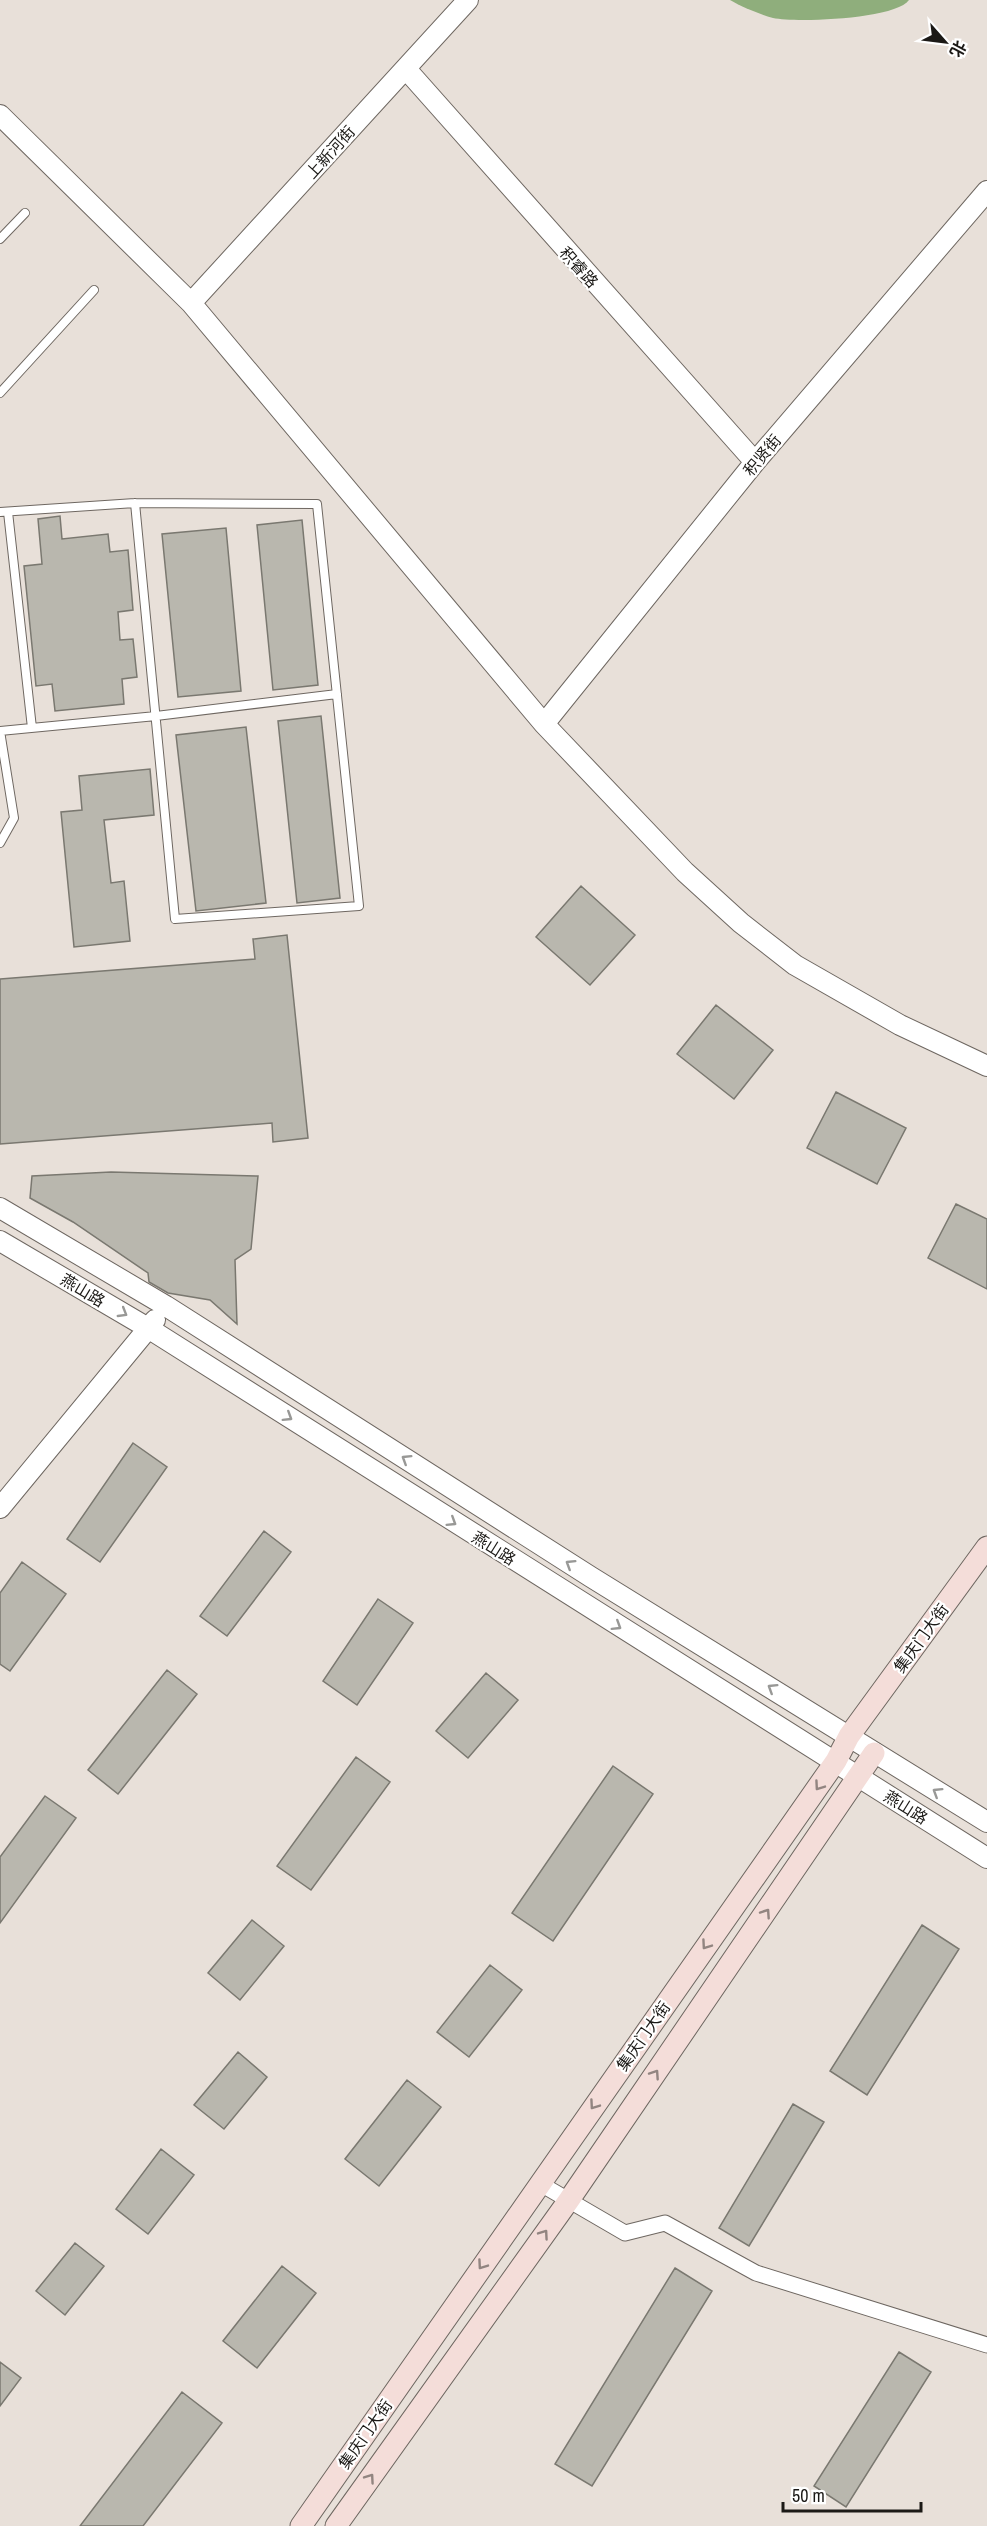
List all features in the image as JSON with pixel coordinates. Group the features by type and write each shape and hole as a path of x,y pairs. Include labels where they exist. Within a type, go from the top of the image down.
{"main road":[{"name":"集庆门大街","path":"301,2526 836,1761 849,1736 987,1547"},
{"name":"集庆门大街","path":"336,2526 569,2200 874,1753"}],"street":[{"name":"上新河街","path":"191,303 468,0"},
{"name":"积睿路","path":"406,69 755,462"},
{"path":"0,115 191,303 544,724 684,872 741,923 795,965 900,1025 987,1066"},
{"name":"积贤街","path":"544,724 755,462 987,191"},
{"name":"燕山路","path":"0,1208 166,1306 591,1577 987,1822"},
{"name":"燕山路","path":"0,1241 148,1328 987,1858"},
{"path":"0,1509 166,1306"},
{"path":"539,2183 626,2233 665,2223 756,2273 987,2345"}],"lane":[{"path":"0,239 25,213"},
{"path":"0,393 94,290"},
{"path":"32,728 4,512 135,503 317,504 359,906 175,919 135,503"},
{"path":"0,843 14,818 0,731 156,716 337,694"}],"shaded area":[{"path":"730,0 909,0 886,12 845,18 803,20 773,18"}],"building":[{"path":"60,516 62,539 108,534 110,552 128,550 133,610 118,612 120,640 133,639 137,677 122,679 124,704 55,711 52,684 36,686 24,566 42,564 38,519"},
{"path":"302,520 318,685 273,690 257,525"},
{"path":"226,528 241,691 178,697 162,534"},
{"path":"321,716 340,898 297,903 278,721"},
{"path":"246,727 266,903 196,911 176,735"},
{"path":"150,769 154,815 104,820 111,883 124,881 130,941 74,947 61,812 82,810 79,776"},
{"path":"581,886 635,935 590,985 536,937"},
{"path":"287,935 308,1138 273,1142 272,1123 0,1144 0,979 255,959 253,939"},
{"path":"716,1005 773,1050 734,1099 677,1054"},
{"path":"836,1092 906,1128 877,1184 807,1148"},
{"path":"111,1172 258,1176 251,1249 235,1260 237,1324 210,1300 168,1293 149,1282 148,1273 73,1222 30,1198 32,1176"},
{"path":"956,1204 987,1219 987,1289 928,1258"},
{"path":"133,1443 167,1467 100,1562 67,1539"},
{"path":"264,1531 291,1552 227,1636 200,1616"},
{"path":"22,1562 66,1594 10,1671 0,1664 0,1593"},
{"path":"378,1599 413,1623 357,1705 323,1681"},
{"path":"167,1670 197,1694 118,1794 88,1770"},
{"path":"486,1673 518,1700 468,1758 436,1731"},
{"path":"356,1757 390,1782 311,1890 277,1866"},
{"path":"613,1766 653,1794 553,1941 512,1913"},
{"path":"45,1796 76,1818 0,1923 0,1857"},
{"path":"252,1920 284,1946 240,2000 208,1973"},
{"path":"922,1925 959,1949 867,2095 830,2071"},
{"path":"490,1965 522,1990 469,2057 437,2032"},
{"path":"238,2052 267,2077 224,2129 194,2105"},
{"path":"407,2080 441,2107 379,2186 345,2159"},
{"path":"793,2104 824,2122 749,2246 719,2228"},
{"path":"161,2149 194,2175 148,2234 116,2209"},
{"path":"75,2243 104,2266 65,2315 36,2291"},
{"path":"282,2266 316,2293 257,2368 223,2341"},
{"path":"675,2268 712,2291 592,2486 555,2464"},
{"path":"899,2352 931,2372 846,2507 814,2486"},
{"path":"0,2362 21,2378 0,2406"},
{"path":"182,2392 222,2423 143,2526 80,2526"}]}
